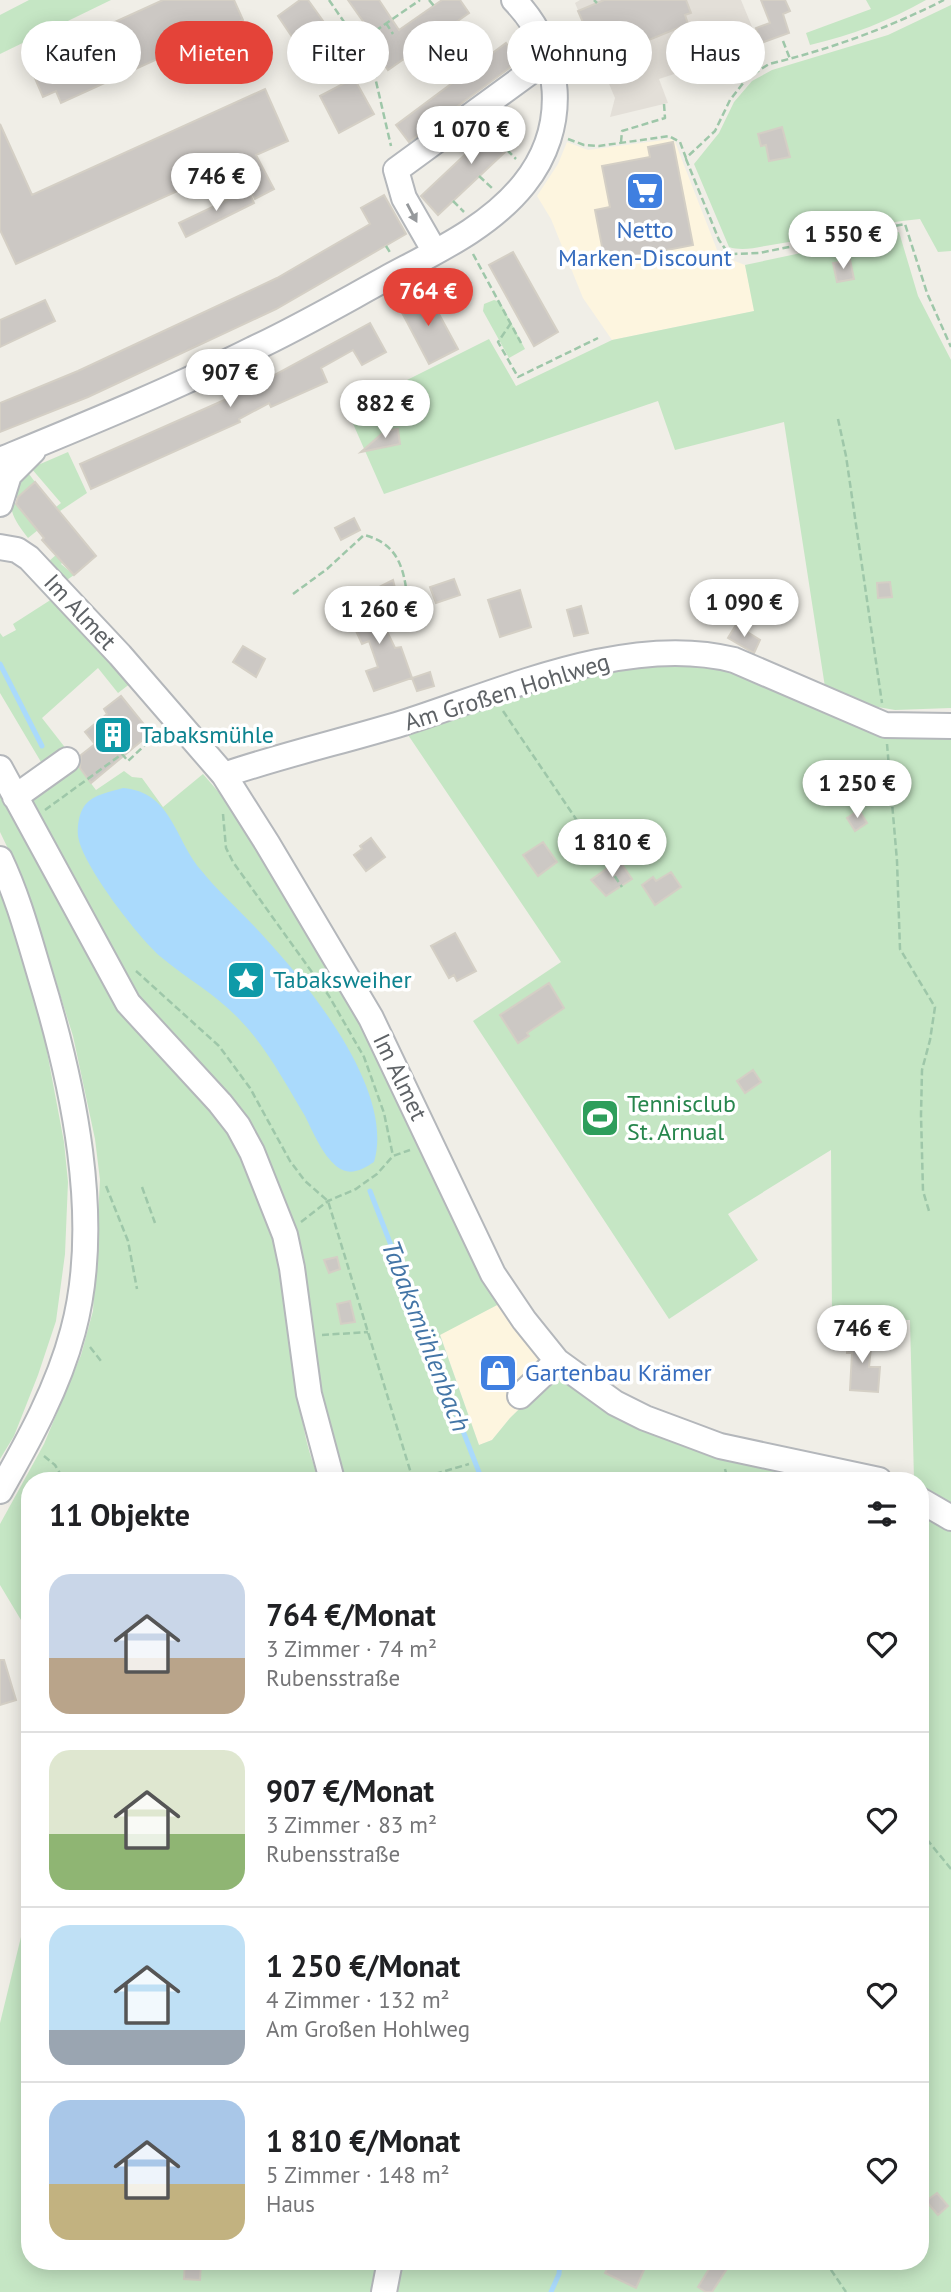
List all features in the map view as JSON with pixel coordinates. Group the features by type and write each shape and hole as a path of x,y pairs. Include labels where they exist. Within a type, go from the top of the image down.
{"street":[{"path":"514,0 530,21"},
{"path":"435,252 404,198 396,170 514,84"},
{"path":"0,460 252,350 435,252 463,224 495,213 522,186 544,155 552,133 555,95 553,84"},
{"path":"0,504 9,475 44,442"},
{"name":"Im Almet","path":"0,547 18,550 29,558 120,655 224,775 371,1017 494,1274 515,1309 557,1361 615,1403 645,1418 720,1446 842,1472"},
{"name":"Am Großen Hohlweg","path":"224,775 400,723 574,667 661,652 709,653 734,660 885,725 951,726"},
{"path":"15,797 67,760"},
{"path":"0,768 128,1003 220,1103 253,1152 285,1235 309,1394 330,1472"},
{"path":"0,859 15,891 59,1037 79,1141 84,1220 84,1254 74,1329 62,1367 27,1443 0,1491"},
{"path":"520,1396 557,1361"},
{"path":"929,1505 951,1518"},
{"path":"384,2292 388,2270"}],"path":[{"path":"329,0 343,21"},
{"path":"389,21 420,0"},
{"path":"429,0 433,6"},
{"path":"686,159 715,131 730,100 747,78 769,64 886,28 944,0"},
{"path":"389,28 393,34"},
{"path":"783,41 790,59"},
{"path":"376,84 396,170"},
{"path":"621,142 622,131 665,118 664,104"},
{"path":"552,133 584,145 599,146 669,136 680,142 719,240 726,250 734,254 779,250 905,224 927,293 951,347"},
{"path":"507,150 519,161"},
{"path":"479,176 492,189"},
{"path":"453,201 521,342"},
{"path":"386,246 391,254"},
{"path":"511,323 498,342 518,377 598,338"},
{"path":"838,419 846,456 885,725 897,862 900,949 935,1007 922,1070 923,1191 929,1211"},
{"path":"293,594 327,569 364,535 382,541 392,549 403,569 406,588"},
{"path":"492,693 622,887"},
{"path":"40,813 122,754 128,761 176,720"},
{"path":"224,807 223,830 226,848 233,862 329,996 364,1057 384,1113 393,1156 377,1174 356,1189 328,1201 285,1235"},
{"path":"134,970 219,1046 250,1088 289,1161 305,1181 328,1201 412,1472"},
{"path":"105,1184 128,1241 137,1289"},
{"path":"142,1187 155,1223"},
{"path":"301,1336 368,1332"},
{"path":"27,1443 55,1465 59,1472"},
{"path":"442,1472 469,1464"},
{"path":"929,1842 951,1869"},
{"path":"831,2270 846,2292"}],"shaded area":[{"path":"580,0 741,0 750,21 666,21 666,77 659,79 668,103 610,117 615,98 609,84 652,84 652,21 583,21 575,3"},
{"path":"671,139 675,142 719,255 745,265 755,311 612,340 583,298 551,219 537,196 558,164 567,142 588,150"},
{"path":"501,1303 554,1375 510,1418 492,1440 479,1445 440,1334"}],"green space":[{"path":"29,0 111,0 68,21 21,21 21,44 0,54 0,15"},
{"path":"866,0 926,0 870,27 810,45 806,33 871,9"},
{"path":"951,5 951,251 938,252 920,219 753,248 729,247 694,164 719,133 734,102 749,84 765,84 765,74 772,70 888,35"},
{"path":"899,232 918,296 951,360 951,708 895,710 872,706 825,687 784,422 675,450 658,401 384,494 347,410 489,339 516,386 612,340 754,311 745,265"},
{"path":"494,300 500,302 525,349 509,358 483,311 484,304"},
{"path":"68,452 87,493 60,511 56,507 61,503 31,468"},
{"path":"26,470 35,482 13,501 38,530 28,538 15,520 11,505 15,490"},
{"path":"57,554 63,562 61,564 74,575 64,582 48,562"},
{"path":"52,599 131,683 118,693 98,668 42,718 67,750 44,767 0,693 0,633 3,637 16,630 13,624"},
{"path":"685,652 873,721 951,725 951,2292 394,2292 398,2270 929,2270 929,1472 914,1472 910,1320 832,1320 831,1150 728,1214 758,1260 669,1319 473,1021 561,962 400,723"},
{"path":"74,761 96,790 124,771 132,777 142,778 163,807 203,774 234,810 362,1017 501,1303 440,1335 479,1445 492,1440 510,1418 554,1375 630,1420 819,1472 340,1472 273,1179 136,998 25,797"},
{"path":"0,787 237,1147 256,1186 269,1225 305,1434 316,1472 29,1472 44,1444 81,1355 93,1311 100,1180 95,1139 73,1036 26,886 0,832"},
{"path":"0,890 25,962 45,1041 64,1142 68,1182 65,1254 56,1321 14,1436 0,1459"},
{"path":"21,1486 21,1620 0,1585 0,1524"},
{"path":"21,1937 21,2270 376,2270 372,2292 0,2292 0,2023"}],"water":[{"name":"Tabaksweiher","path":"123,788 139,791 162,807 200,869 258,930 325,1013 361,1074 372,1105 377,1134 374,1162 351,1172 341,1169 331,1161 275,1066 250,1031 222,1003 161,957 126,918 100,882 82,849 78,836 79,820 83,808 93,798"}],"building":[{"path":"163,0 234,0 243,20 155,21 155,60 141,67 141,21 117,21"},
{"path":"300,0 308,0 323,21 287,21 287,29 278,16"},
{"path":"348,0 379,0 399,30 403,27 403,59 389,69 389,21 363,21"},
{"path":"442,0 460,0 469,13 458,21 412,21"},
{"path":"604,0 686,0 691,13 685,15 687,21 666,21 666,33 652,39 652,21 582,21 578,11"},
{"path":"761,0 785,0 790,11 783,14 789,33 765,42 765,25 770,23"},
{"path":"507,44 507,70 493,80 493,53"},
{"path":"37,84 103,84 61,103 56,91 43,97"},
{"path":"343,84 357,84 374,114 339,133 320,96"},
{"path":"451,84 488,84 409,142 396,125"},
{"path":"265,89 288,141 256,155 274,189 255,199 237,164 16,264 0,230 0,124 32,195"},
{"path":"504,118 521,137 438,215 421,196"},
{"path":"782,127 790,157 769,161 766,145 761,146 758,134"},
{"name":"Netto Marken-Discount","path":"673,142 693,245 605,262 595,210 610,207 602,166 650,157 648,147"},
{"path":"248,190 254,203 186,237 179,223"},
{"path":"384,195 406,234 276,309 88,397 0,432 0,403 78,371 277,278 370,224 361,208"},
{"path":"824,213 826,226 812,229 810,216"},
{"path":"513,252 558,332 534,346 489,265"},
{"path":"850,260 854,279 837,282 833,263"},
{"path":"427,292 458,349 429,364 399,307"},
{"path":"45,300 55,321 0,347 0,320"},
{"path":"370,323 386,352 362,365 353,350 321,368 327,382 271,407 269,403 239,419 240,422 91,489 80,464 247,390"},
{"path":"398,429 400,444 361,452 385,431"},
{"path":"35,482 96,556 74,575 42,540 44,538 16,504 18,497"},
{"path":"354,518 360,530 341,540 335,528"},
{"path":"454,579 460,595 436,603 430,587"},
{"path":"393,580 397,596 381,599 379,587"},
{"path":"890,582 892,597 878,598 877,583"},
{"path":"520,590 531,627 500,637 488,600"},
{"path":"371,598 395,648 401,647 412,678 374,691 366,671 378,667 369,641 362,644 346,609"},
{"path":"581,606 588,633 574,636 567,610"},
{"path":"736,625 760,640 754,653 728,638"},
{"path":"243,646 265,659 256,677 233,662"},
{"path":"430,672 434,686 417,691 412,678"},
{"name":"Tabaksmühle","path":"121,696 151,733 91,783 80,768 81,755 95,744 85,732 107,714 104,709"},
{"path":"859,810 867,823 855,831 847,818"},
{"path":"371,838 385,857 366,871 354,855 362,849 360,846"},
{"path":"543,842 557,862 538,876 523,855"},
{"path":"619,860 632,879 606,896 591,880"},
{"path":"671,872 681,887 655,905 642,885 653,877 656,881"},
{"path":"455,933 476,971 457,981 454,975 449,978 431,946"},
{"path":"549,983 564,1008 527,1033 529,1036 518,1043 500,1015"},
{"path":"753,1070 761,1082 745,1093 737,1081"},
{"path":"337,1257 340,1269 329,1273 324,1260"},
{"path":"350,1301 355,1322 341,1324 337,1304"},
{"path":"848,1336 872,1338 869,1367 880,1367 878,1392 850,1390 852,1353 847,1353"},
{"path":"502,1365 507,1377 492,1383 488,1371"},
{"path":"0,1660 4,1660 16,1700 0,1705"},
{"path":"937,2193 948,2206 938,2215 929,2204 929,2199"},
{"path":"184,2270 201,2270 200,2280 184,2279"},
{"path":"606,2270 644,2270 636,2288 605,2273"},
{"path":"708,2270 726,2270 712,2292 698,2287"}],"waterway":[{"name":"Tabaksmühlenbach","path":"0,664 42,746"},
{"name":"Tabaksmühlenbach","path":"370,1191 479,1472"},
{"name":"Tabaksmühlenbach","path":"551,2292 559,2270"}],"place":[{"name":"Netto Marken-Discount","path":"645,191"},
{"name":"Tabaksmühle","path":"113,735"},
{"name":"Tabaksweiher","path":"246,980"},
{"name":"Tennisclub St. Arnual","path":"600,1118"},
{"name":"Gartenbau Krämer","path":"498,1373"}]}
